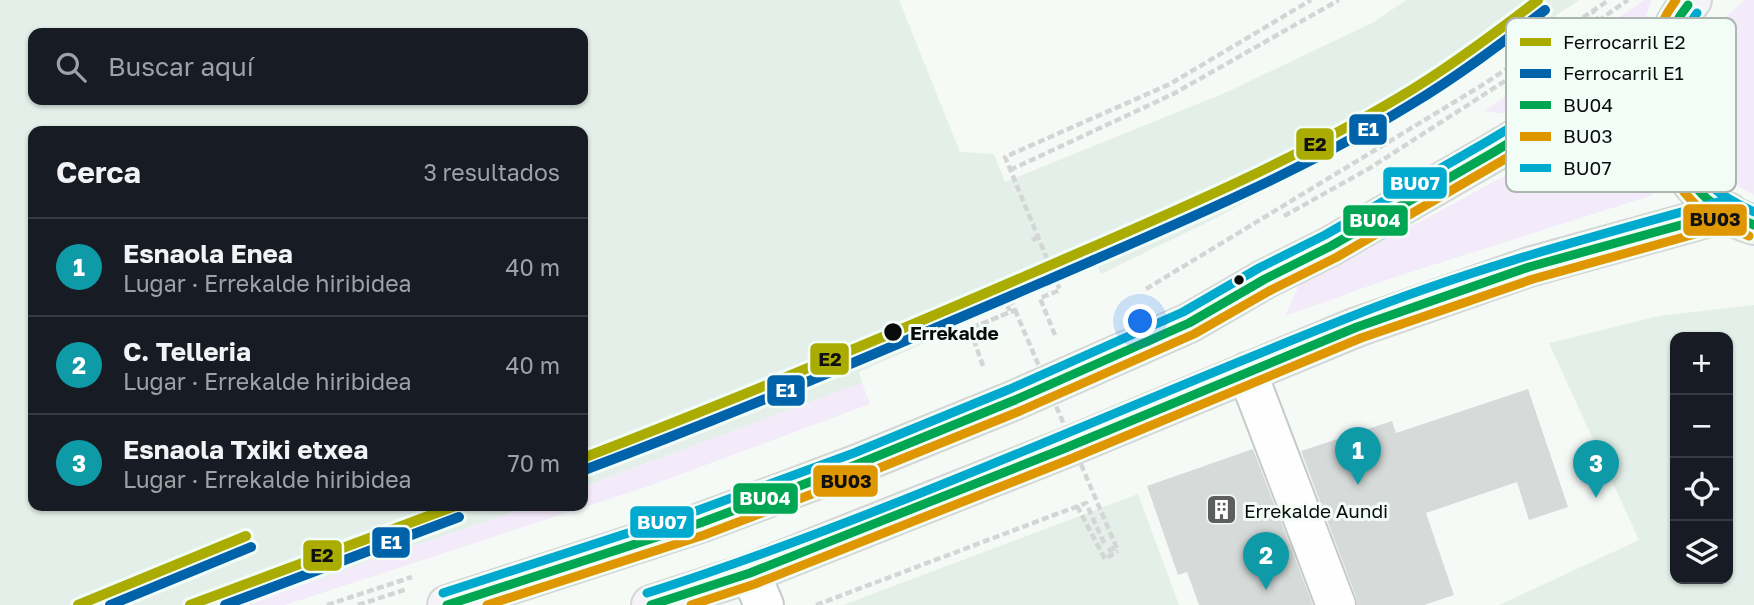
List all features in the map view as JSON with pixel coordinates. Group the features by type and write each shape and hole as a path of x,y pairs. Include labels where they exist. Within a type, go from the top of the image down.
{"main road":[{"path":"1679,18 1692,0"},
{"path":"433,595 659,536 858,464 1015,400 1189,323 1265,279 1331,246 1506,145"},
{"path":"1701,192 1710,202 1741,219"},
{"path":"651,605 757,589 1063,449 1357,327 1529,267 1741,219"}],"lane":[{"path":"1247,372 1336,605"}],"path":[{"path":"1066,331 1055,336 1040,298 1060,290 1034,238 1005,157 1170,84 1311,0"},
{"path":"1010,170 1173,94 1339,0"},
{"path":"1583,18 1609,0"},
{"path":"1602,18 1628,0"},
{"path":"1593,11 1596,18"},
{"path":"1144,291 1506,69"},
{"path":"1274,221 1370,168 1506,80"},
{"path":"1053,272 1007,292 1117,549"},
{"path":"984,368 970,329 990,321 1000,316 1010,312 1005,299 969,314 974,327 985,323 995,318 1005,314 1015,310"},
{"path":"1024,364 1048,353"},
{"path":"816,605 1086,503 1104,543"},
{"path":"1077,506 1105,559 1117,549"},
{"path":"1108,551 1117,549"},
{"path":"358,605 433,595"}],"shaded area":[{"path":"0,0 899,0 960,152 994,154 1005,182 1227,92 1374,22 1406,0 1579,0 1552,18 1506,18 1506,50 1411,114 1214,219 1101,274 1094,260 949,318 954,330 859,372 862,383 588,485 588,126 28,126 28,511 516,511 244,605 0,605"},
{"path":"1644,0 1651,0 1645,18 1618,18"},
{"path":"1745,0 1754,0 1754,195 1736,184 1736,18 1726,18"},
{"path":"1506,96 1506,113 1484,111"},
{"path":"1506,175 1506,192 1652,192 1653,195 1389,279 1285,316 1300,283"},
{"path":"1754,305 1754,605 1499,605 1639,540 1549,343 1659,316"},
{"path":"862,383 870,404 588,506 588,485"},
{"path":"1138,494 1179,605 843,605"},
{"path":"516,511 573,511 285,605 244,605"}],"building":[{"path":"1528,389 1568,507 1529,520 1517,482 1426,513 1454,595 1424,605 1357,605 1301,451 1392,421 1396,433"},
{"name":"Errekalde Aundi","path":"1253,449 1313,605 1199,605 1187,572 1178,575 1147,486"}],"rail line":[{"name":"E2","path":"1514,18 1538,0"},
{"name":"E1","path":"1534,18 1545,10"},
{"name":"E2","path":"588,456 924,319 1177,210 1269,167 1359,120 1420,84 1506,24"},
{"name":"E1","path":"588,469 930,330 1276,178 1366,131 1428,94 1506,39"},
{"name":"E2","path":"190,605 442,511"},
{"name":"E1","path":"225,605 459,517"},
{"name":"E2","path":"78,605 246,536"},
{"name":"E1","path":"110,605 251,547"}],"transit line":[{"name":"BU03","path":"1666,18 1676,0"},
{"name":"BU04","path":"1680,18 1688,5"},
{"name":"BU07","path":"1694,18 1697,13"},
{"name":"BU07","path":"443,593 696,511 854,453 1010,389 1183,312 1259,268 1325,235 1506,130"},
{"name":"BU04","path":"447,605 700,523 858,464 1015,400 1189,323 1265,279 1331,246 1506,145"},
{"name":"BU03","path":"487,605 704,535 1020,411 1194,334 1271,290 1337,257 1506,158"},
{"name":"BU03","path":"1685,192 1700,209 1713,218 1749,236"},
{"name":"BU04","path":"1700,192 1720,209 1754,225"},
{"name":"BU07","path":"1718,192 1754,212"},
{"name":"BU07","path":"647,593 737,563 913,496 1396,299 1536,253 1725,200"},
{"name":"BU04","path":"651,605 750,573 1063,449 1357,327 1529,267 1728,212"},
{"name":"BU03","path":"691,605 755,584 1068,460 1361,338 1533,279 1731,224"}],"place":[{"name":"Errekalde","path":"893,332"},
{"name":"Esnaola Enea","path":"1358,485"},
{"name":"Esnaola Txiki etxea","path":"1596,498"},
{"name":"Errekalde Aundi","path":"1221,510"},
{"name":"C. Telleria","path":"1266,590"}]}
